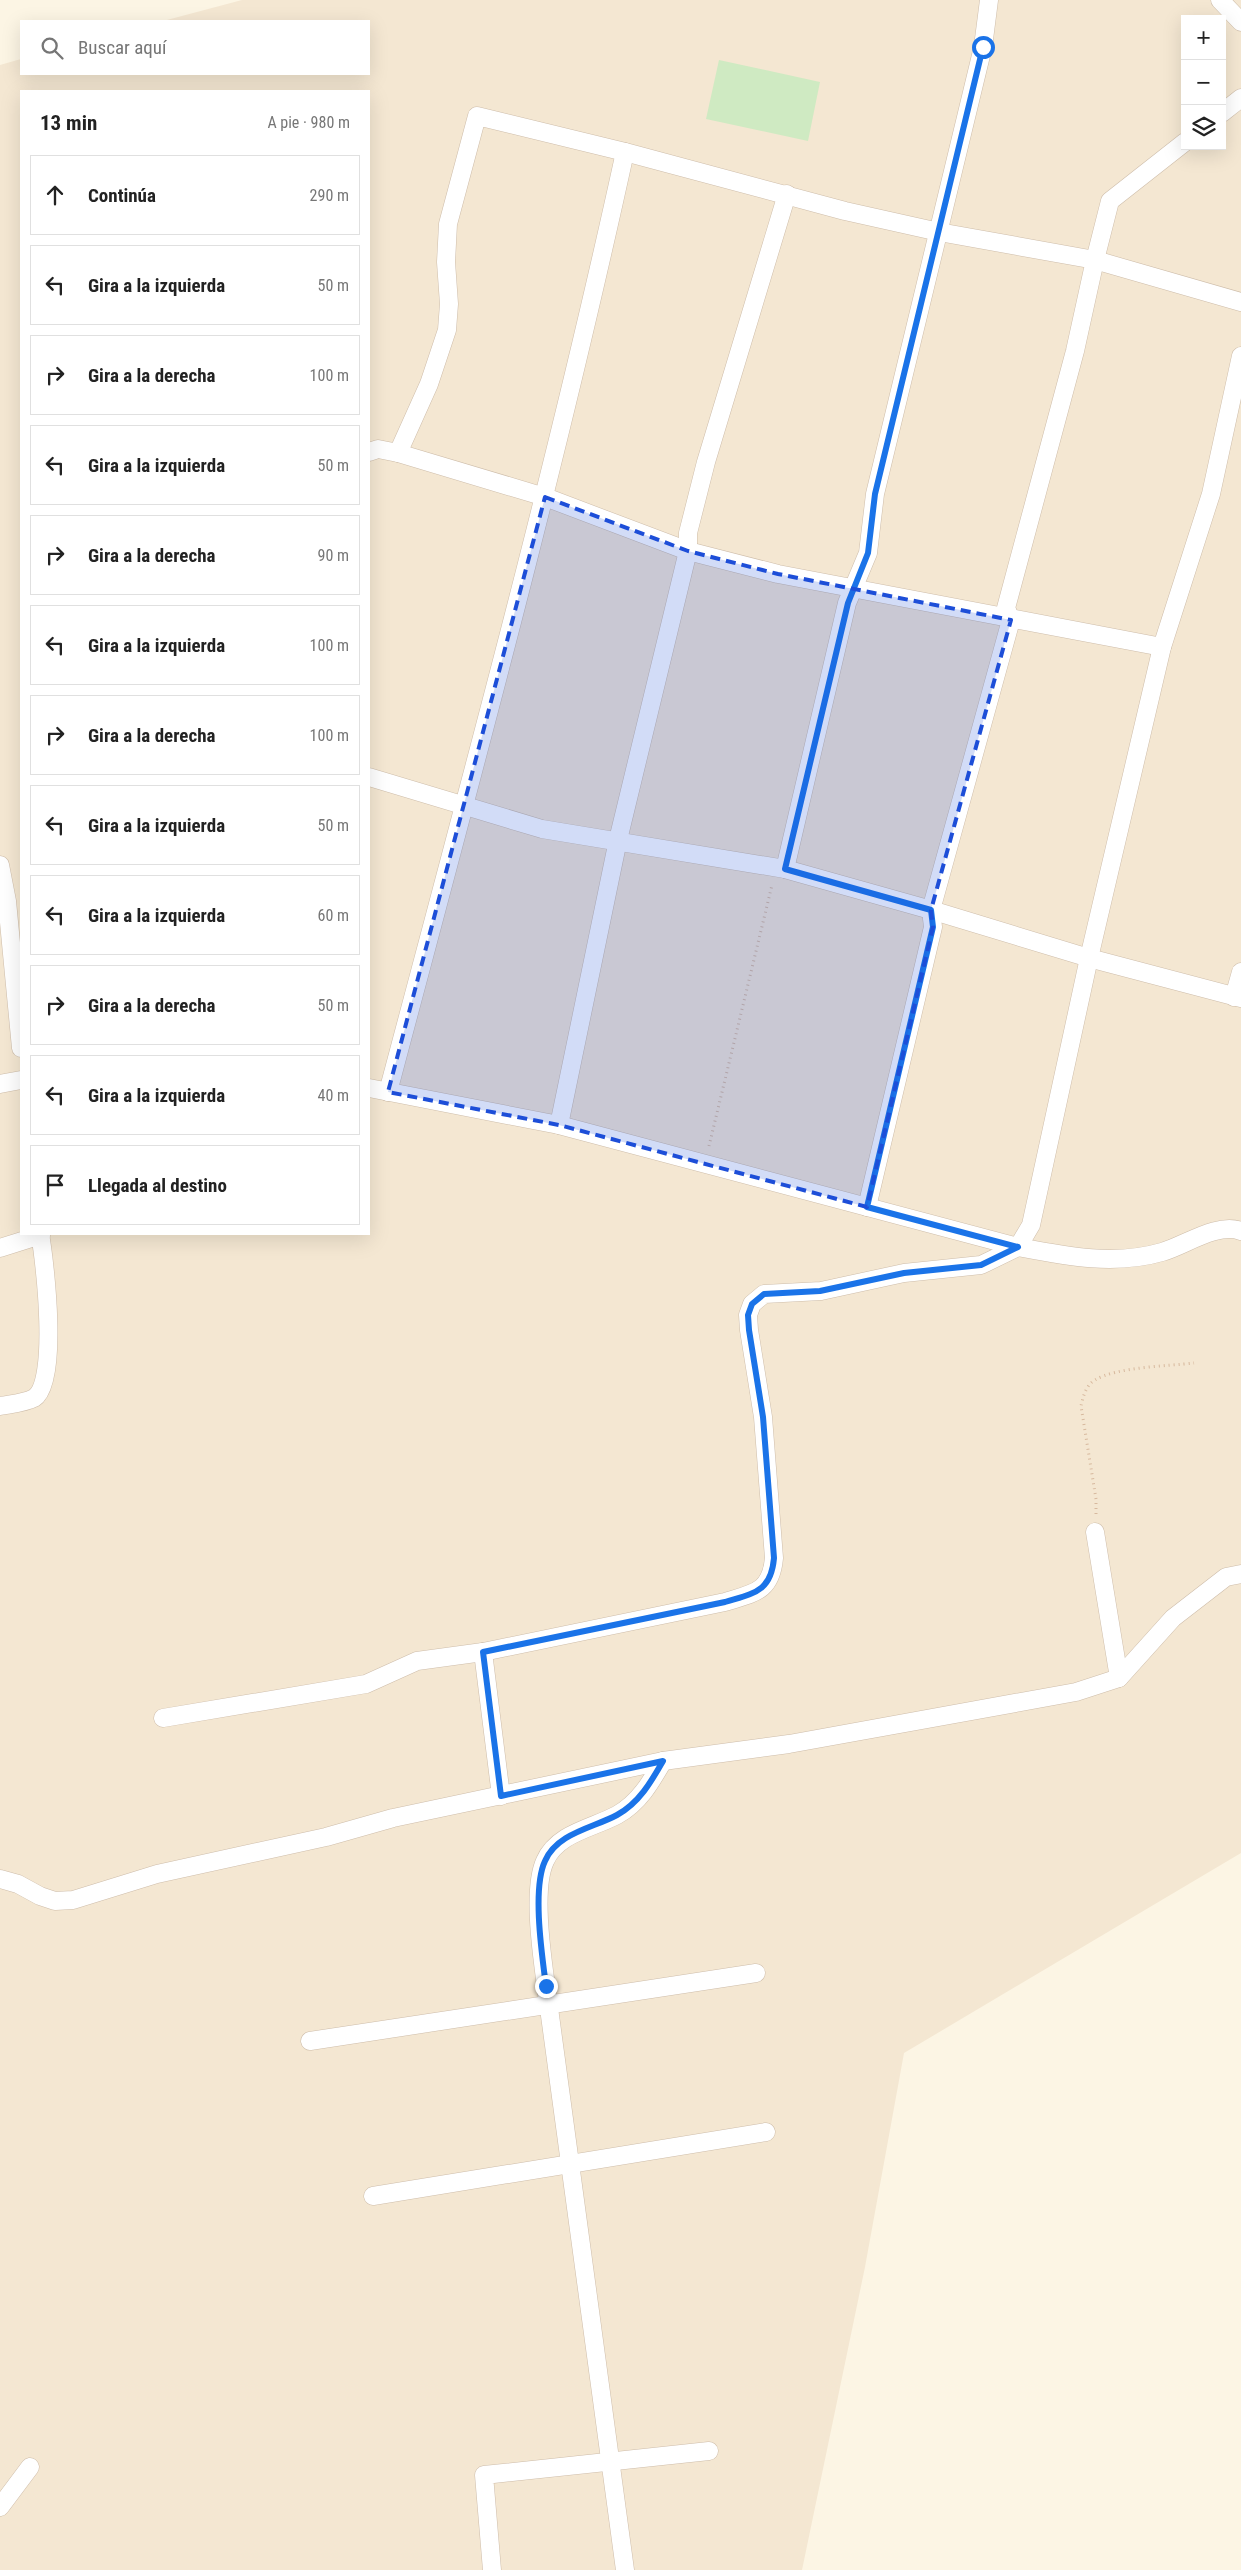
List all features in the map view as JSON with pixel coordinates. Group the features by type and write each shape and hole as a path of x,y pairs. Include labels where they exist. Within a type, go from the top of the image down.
{"street":[{"path":"780,868 853,586 868,553 875,494 983,47 988,0"},
{"path":"1220,0 1241,22"},
{"path":"1226,110 1241,98"},
{"path":"398,453 430,384 447,330 449,304 446,262 448,224 477,116 625,152 845,211 939,232 1095,260 1241,302"},
{"path":"867,1207 933,927 931,910 1011,620 1006,608 1076,351 1095,260 1110,201 1181,145"},
{"path":"388,1092 545,497 593,300 625,152"},
{"path":"559,1125 618,840 688,551 688,533 706,462 787,194"},
{"path":"163,1718 366,1684 417,1661 483,1652 725,1602 759,1592 772,1572 774,1558 763,1417 749,1330 748,1315 752,1304 764,1294 820,1291 904,1273 981,1265 1018,1247 1031,1225 1089,958 1162,647 1211,494 1241,356"},
{"path":"370,452 378,449 398,453 545,497 688,551 778,574 853,586 1011,620 1162,647"},
{"path":"370,777 465,804 542,829 780,868 931,910 1089,958 1238,997 1241,972"},
{"path":"0,865 6,901 20,1038"},
{"path":"0,1084 20,1080"},
{"path":"370,1088 559,1125 1018,1247 1083,1259 1113,1259 1161,1252 1205,1234 1234,1229 1241,1231"},
{"path":"0,1248 37,1235"},
{"path":"0,1406 34,1398 42,1389 47,1373 49,1334 44,1259 40,1235"},
{"path":"1095,1532 1119,1678"},
{"path":"0,1880 18,1884 40,1896 56,1901 74,1900 157,1874 326,1837 393,1818 663,1761 715,1755 860,1732 1076,1692 1119,1678 1173,1618 1226,1577 1241,1574"},
{"path":"483,1652 501,1796"},
{"path":"625,2570 539,1928 540,1887 545,1861 561,1841 617,1815 650,1786 663,1761"},
{"path":"310,2041 756,1973"},
{"path":"373,2196 766,2132"},
{"path":"492,2570 484,2475 709,2451"},
{"path":"0,2507 30,2467"}],"path":[{"path":"704,1164 780,868"},
{"path":"1095,1532 1096,1498 1081,1406 1084,1393 1094,1380 1115,1372 1194,1363"}],"highlighted area":[{"path":"545,497 688,551 778,574 1011,620 931,910 933,927 867,1207 559,1125 388,1092"}],"shaded area":[{"path":"242,0 1241,0 1241,1853 904,2053 865,2267 802,2570 0,2570 0,65 20,59 20,75 370,75 370,20 167,20"}],"green space":[{"path":"719,60 820,82 808,141 706,119"}],"route":[{"path":"546,1986 539,1928 540,1887 545,1861 561,1841 617,1815 636,1800 650,1786 663,1761 501,1796 483,1652 725,1602 759,1592 772,1572 774,1558 763,1417 749,1330 748,1315 752,1304 764,1294 820,1291 904,1273 981,1265 1018,1247 867,1207 933,927 931,910 785,869 848,603 853,586 868,553 875,494 983,47"}]}
